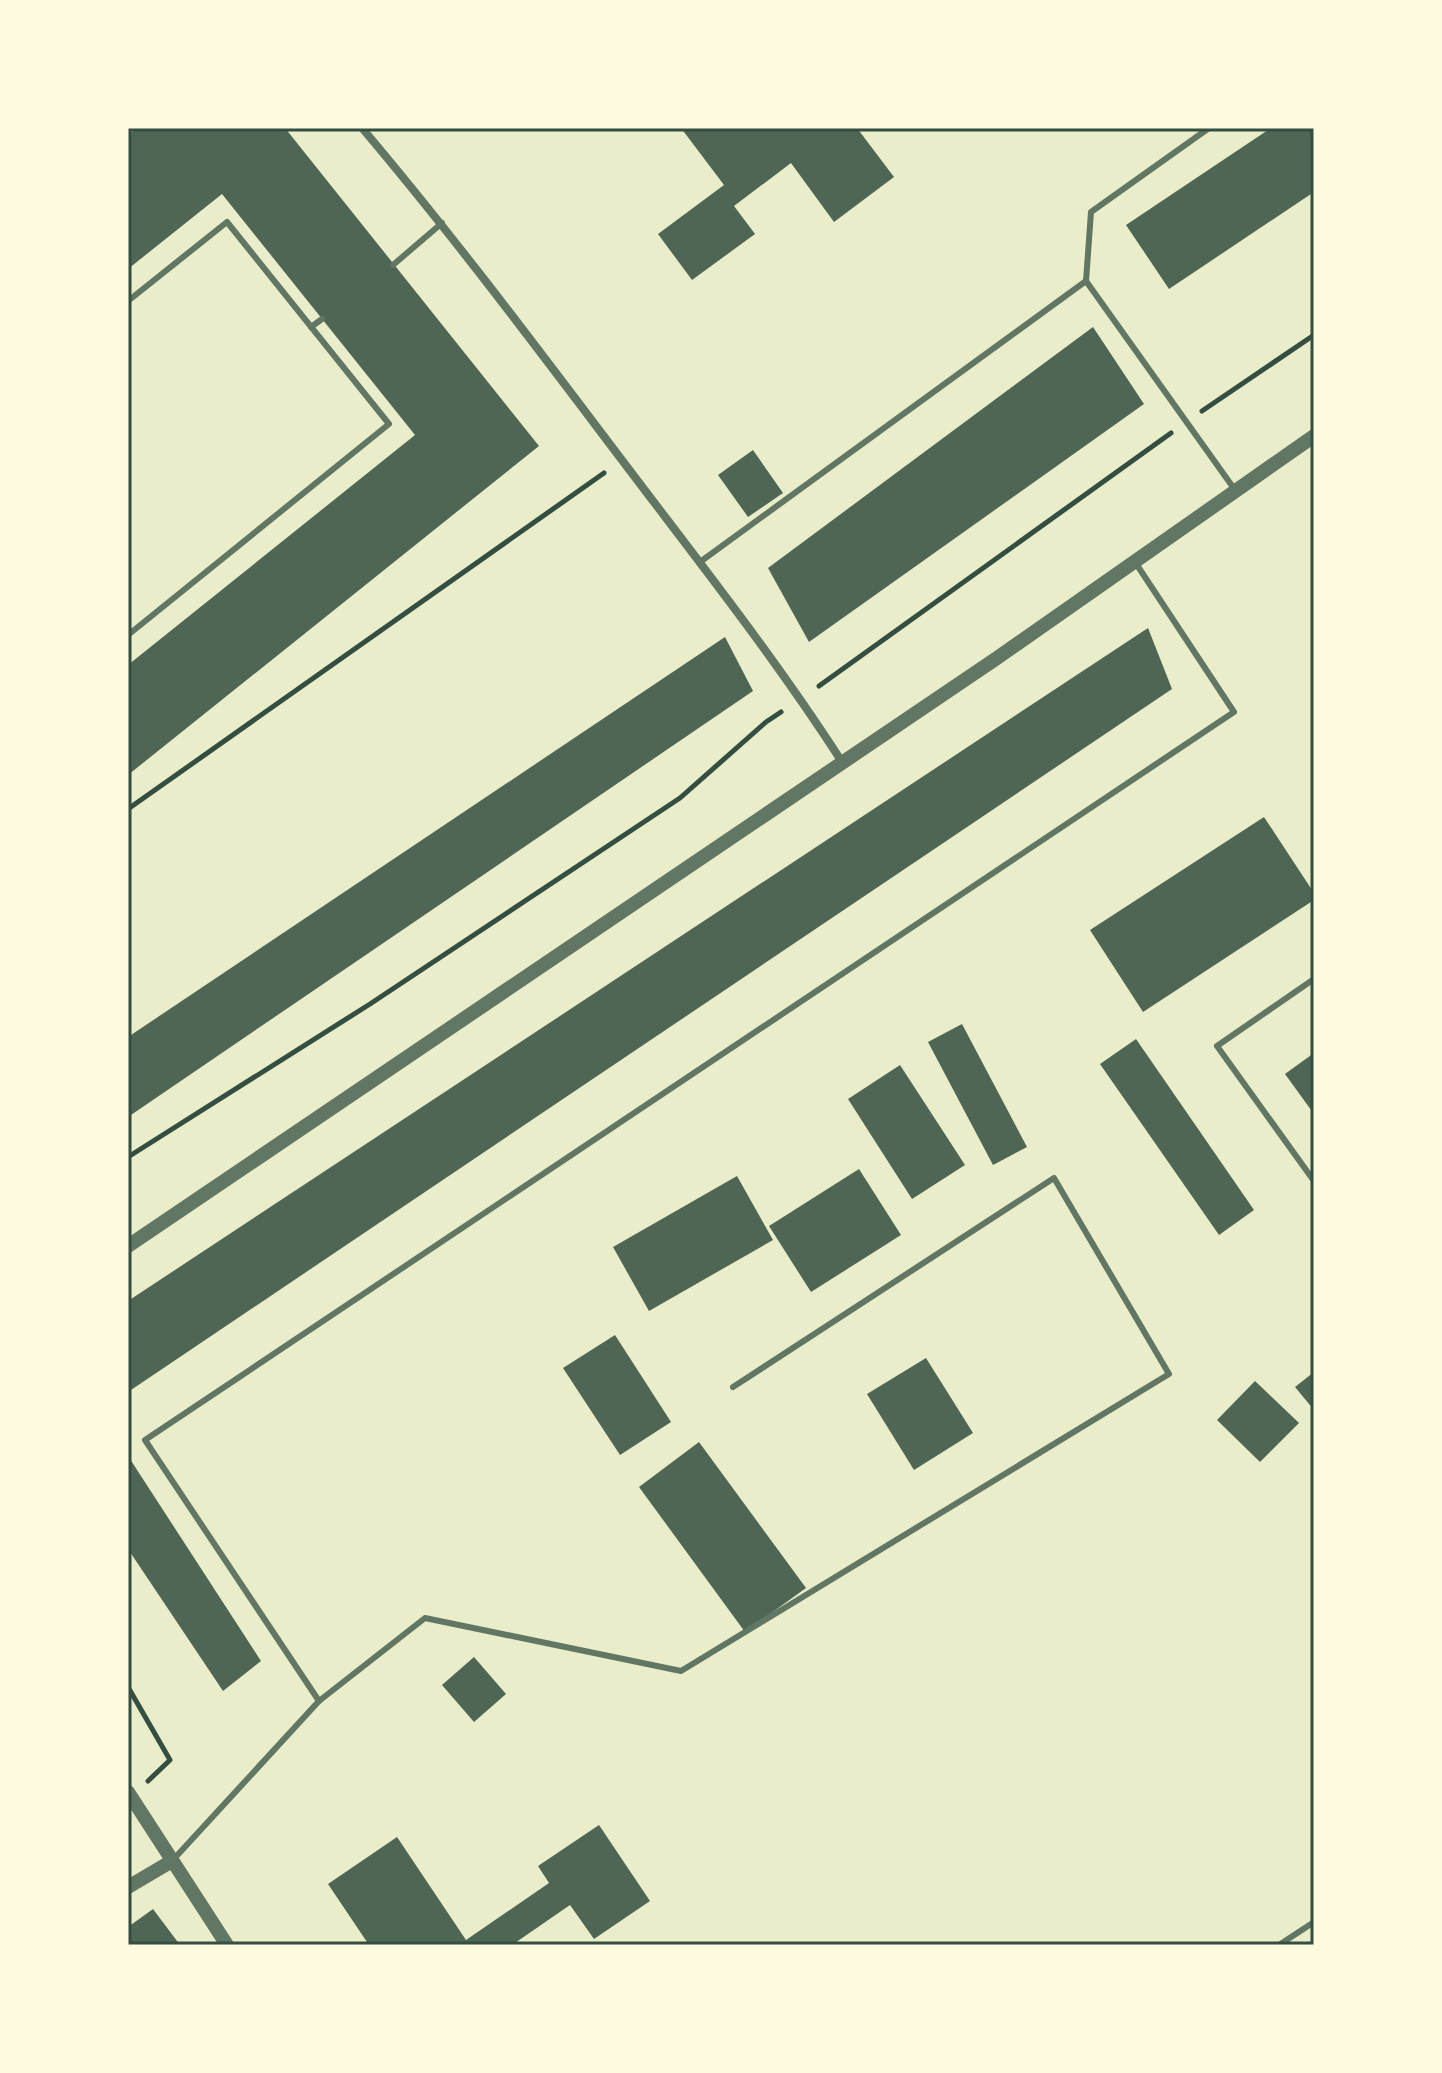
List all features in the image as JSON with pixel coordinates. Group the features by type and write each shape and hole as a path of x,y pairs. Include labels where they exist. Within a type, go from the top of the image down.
{"street":[{"path":"362,128 442,223 700,562 801,698 842,762"},
{"path":"128,1246 1135,562 1314,436"},
{"path":"129,1794 227,1945"},
{"path":"128,1887 172,1861"}],"lane":[{"path":"1209,128 1091,212 1086,281 1235,490"},
{"path":"128,301 227,222 389,424 128,635"},
{"path":"393,265 442,223"},
{"path":"700,562 1086,281"},
{"path":"311,327 322,319"},
{"path":"319,1701 145,1440 1234,712 1135,562"},
{"path":"1314,979 1217,1046 1314,1181"},
{"path":"172,1861 319,1701 425,1618 681,1671 1169,1374 1054,1178 733,1387"},
{"path":"1279,1945 1314,1922"}],"path":[{"path":"128,1157 370,1004 680,798 766,722 1186,422 1314,335"},
{"path":"128,809 622,460"},
{"path":"128,1687 170,1760 129,1794"}],"building":[{"path":"137,128 285,128 539,446 128,775 128,665 415,435 222,194 128,269 128,135"},
{"path":"681,128 857,128 894,177 834,222 791,163 734,206 755,234 692,280 658,234 724,185"},
{"path":"1271,128 1314,128 1314,192 1169,289 1126,225"},
{"path":"1093,327 1144,404 809,642 768,568"},
{"path":"753,450 783,493 748,517 718,475"},
{"path":"1148,628 1172,689 128,1392 128,1301"},
{"path":"725,637 753,691 128,1117 128,1037"},
{"path":"1264,817 1314,893 1314,900 1143,1012 1090,930"},
{"path":"962,1024 1027,1147 993,1165 928,1042"},
{"path":"1136,1039 1254,1210 1219,1235 1100,1064"},
{"path":"1314,1053 1314,1114 1285,1074"},
{"path":"900,1065 965,1165 912,1199 848,1099"},
{"path":"859,1169 901,1235 811,1292 769,1226"},
{"path":"737,1176 773,1240 649,1311 613,1247"},
{"path":"615,1335 671,1422 620,1455 563,1368"},
{"path":"926,1358 973,1433 914,1470 867,1394"},
{"path":"1314,1372 1314,1410 1295,1387"},
{"path":"1255,1381 1299,1423 1260,1462 1217,1420"},
{"path":"699,1442 806,1588 745,1632 639,1487"},
{"path":"128,1456 261,1661 223,1691 128,1549"},
{"path":"474,1657 506,1694 474,1722 442,1685"},
{"path":"599,1825 650,1901 594,1939 570,1905 512,1945 369,1945 328,1884 397,1837 466,1940 549,1883 538,1866"},
{"path":"153,1909 180,1945 128,1945 128,1927"}]}
